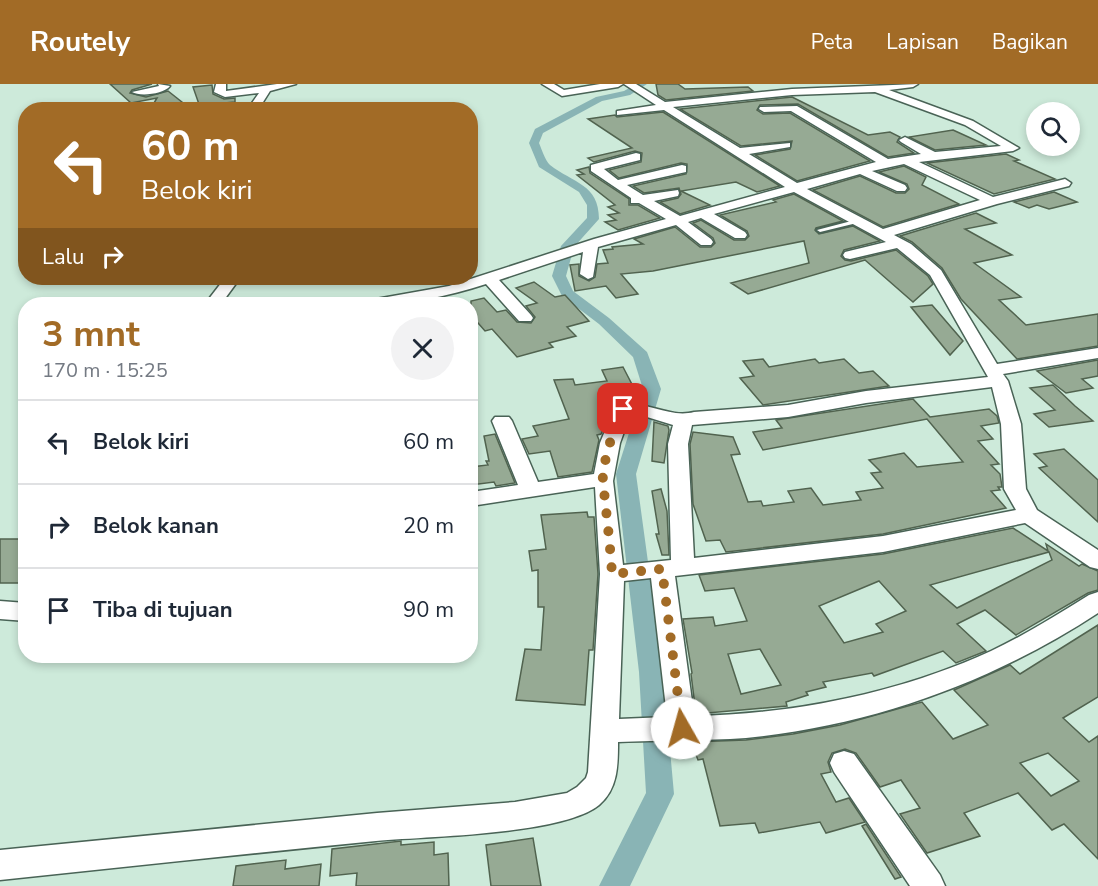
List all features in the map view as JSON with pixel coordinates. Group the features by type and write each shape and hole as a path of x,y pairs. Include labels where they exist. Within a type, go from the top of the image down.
{"street":[{"path":"127,84 149,102"},
{"path":"137,92 164,87 163,84"},
{"path":"221,84 219,92 225,94 291,84"},
{"path":"547,84 562,93 618,84"},
{"path":"776,84 792,92"},
{"path":"621,113 792,92 878,89 913,84"},
{"path":"638,87 796,188 899,243 923,260 936,273 996,376 1011,424 1014,443 1012,470 1016,489 1029,515 1098,561"},
{"path":"258,102 267,89"},
{"path":"478,282 556,256 885,163 1013,148 969,123 878,89"},
{"path":"751,111 793,108 885,163"},
{"path":"684,117 706,115"},
{"path":"905,140 933,156"},
{"path":"738,152 786,145"},
{"path":"636,157 595,168 616,184 679,221 706,242"},
{"path":"906,160 992,201"},
{"path":"616,184 682,169"},
{"path":"861,170 901,188"},
{"path":"882,234 992,201 1065,183"},
{"path":"618,203 673,193"},
{"path":"704,214 740,235"},
{"path":"850,255 899,243"},
{"path":"584,248 588,274"},
{"path":"490,279 525,318"},
{"path":"420,297 467,285"},
{"path":"674,729 646,570 608,514 603,481 610,442 621,411 640,410 683,422 694,418 788,411 996,376 1098,353"},
{"path":"502,422 530,489"},
{"path":"0,866 377,827 515,816 572,805 588,796 598,786 617,731 646,570 683,422"},
{"path":"478,498 530,489 603,481"},
{"path":"646,570 883,544 1029,515"},
{"path":"617,731 752,726 828,712 909,692 968,671 1031,642 1098,601"},
{"path":"0,610 18,611"},
{"path":"844,763 929,886"}],"lane":[{"path":"820,230 859,221"}],"building":[{"path":"110,84 152,84 132,90 130,93 146,97 168,91 182,102 155,102 157,98 130,102"},
{"path":"656,84 678,84 685,89 748,87 753,91 666,100 658,95"},
{"path":"212,85 213,94 224,99 235,98 235,102 198,102 193,87"},
{"path":"792,97 868,135 890,132 900,137 897,142 914,153 888,157 798,104 760,105 757,110 763,114 790,113 870,161 797,181 755,155 790,149 792,141 741,146 680,109"},
{"path":"663,112 780,186 757,192 736,182 681,191 710,205 680,214 660,202 678,198 681,194 679,188 644,193 633,186 686,174 687,164 681,163 619,178 609,170 641,162 642,153 635,151 594,162 588,158 632,148 588,119"},
{"path":"953,130 986,145 935,150 909,137"},
{"path":"1006,154 1019,160 1014,161 1055,179 994,194 927,163"},
{"path":"904,166 926,177 922,185 959,204 883,227 813,190 860,176 896,193 905,193 909,189 907,184 879,172"},
{"path":"589,167 590,173 629,199 629,205 638,205 660,218 618,230 605,222 616,220 608,215 619,213 608,207 615,205 577,175 584,174 577,170"},
{"path":"1054,192 1077,202 1049,209 1037,205 1029,208 1014,202"},
{"path":"794,194 843,221 816,228 819,234 853,226 880,241 844,250 841,256 845,260 851,261 896,250 928,276 933,284 913,302 865,260 748,294 731,283 809,263 804,241 653,271 621,274 638,294 616,298 606,286 575,291 570,265 579,264 579,276 589,281 595,277 597,264 608,263 603,250 643,244 634,239 675,227 700,247 711,247 715,243 713,238 693,223 701,220 734,240 745,240 749,236 747,231 720,215 776,202 773,200"},
{"path":"976,213 996,223 965,229 1012,255 974,263 1021,297 999,300 1026,325 1098,314 1098,346 1017,359 961,299 942,268 912,242 900,236"},
{"path":"534,282 555,297 565,295 589,321 567,327 576,336 549,343 553,347 517,357 492,329 485,331 478,323 478,299 484,298 497,312 506,310 517,322 531,323 535,317 526,306 537,303 516,288"},
{"path":"932,305 963,341 950,355 911,307"},
{"path":"763,359 769,367 815,359 819,363 844,359 859,373 873,371 889,386 763,405 740,378 754,376 743,361"},
{"path":"1098,360 1098,376 1082,379 1093,388 1066,393 1037,371"},
{"path":"623,367 639,398 605,402 608,419 601,434 597,435 599,440 592,472 558,477 550,451 529,454 522,439 538,436 533,426 569,419 554,380 573,379 575,385 607,381 602,370"},
{"path":"1053,385 1093,421 1049,427 1034,414 1055,410 1030,388"},
{"path":"913,399 930,417 989,409 997,416 999,423 981,426 993,439 978,441 999,464 991,465 1000,474 1002,487 998,487 1000,490 991,491 1006,508 883,534 726,552 720,540 706,541 693,504 690,444 693,432 733,437 740,454 731,455 748,502 761,501 763,506 794,502 788,491 811,488 823,505 861,500 856,492 883,488 871,473 881,472 869,460 904,453 917,467 963,462 927,419 763,450 753,432 782,428 776,420"},
{"path":"654,422 668,426 669,430 664,463 652,461"},
{"path":"495,434 515,483 496,486 494,482 478,484 478,466 488,465 486,461 489,461 484,436"},
{"path":"1064,449 1098,480 1098,522 1039,468 1047,466 1034,454"},
{"path":"661,489 667,511 669,555 662,555 656,534 659,534 652,491"},
{"path":"587,512 588,517 594,517 598,574 593,650 589,650 585,705 516,700 525,649 541,650 544,607 538,607 538,570 532,571 529,551 546,549 541,515"},
{"path":"1013,528 1048,551 1046,544 1079,566 1082,564 1098,571 1098,590 1088,593 1016,635 985,610 957,624 986,651 956,663 943,651 874,676 872,673 823,682 826,687 806,692 808,695 786,702 787,706 696,714 683,619 713,617 715,626 747,621 734,588 705,591 699,575 883,554","holes":["1049,552 1052,560 957,608 930,585","879,581 906,611 876,624 883,632 844,643 819,606","760,649 781,685 741,694 728,654"]},
{"path":"0,539 18,539 18,583 0,583"},
{"path":"1098,625 1098,697 1063,718 1089,742 1098,736 1098,859 1064,824 1052,830 1018,793 964,813 980,836 927,853 900,814 920,808 901,780 880,787 856,753 845,749 832,753 828,762 831,772 821,774 836,802 849,798 865,822 826,833 820,822 759,833 755,823 720,826 703,759 698,760 691,742 746,740 793,734 840,725 922,702 953,739 988,725 954,690 1010,665 1020,674","holes":["1048,753 1079,781 1051,796 1020,763"]},
{"path":"866,824 901,877 895,879 862,826"},
{"path":"533,838 541,886 491,886 486,845"},
{"path":"401,841 401,845 434,842 434,855 448,853 449,886 356,886 357,873 330,876 332,849"},
{"path":"286,860 285,869 321,864 319,886 233,886 236,866"}],"waterway":[{"path":"614,886 660,794 651,672 626,474 652,389 641,355 604,321 567,293 559,276 568,246 593,219 593,205 583,190 543,165 534,143 539,131 599,99 627,93 642,84"}],"route":[{"path":"623,409 610,442 603,481 612,574 662,569 682,728"}]}
